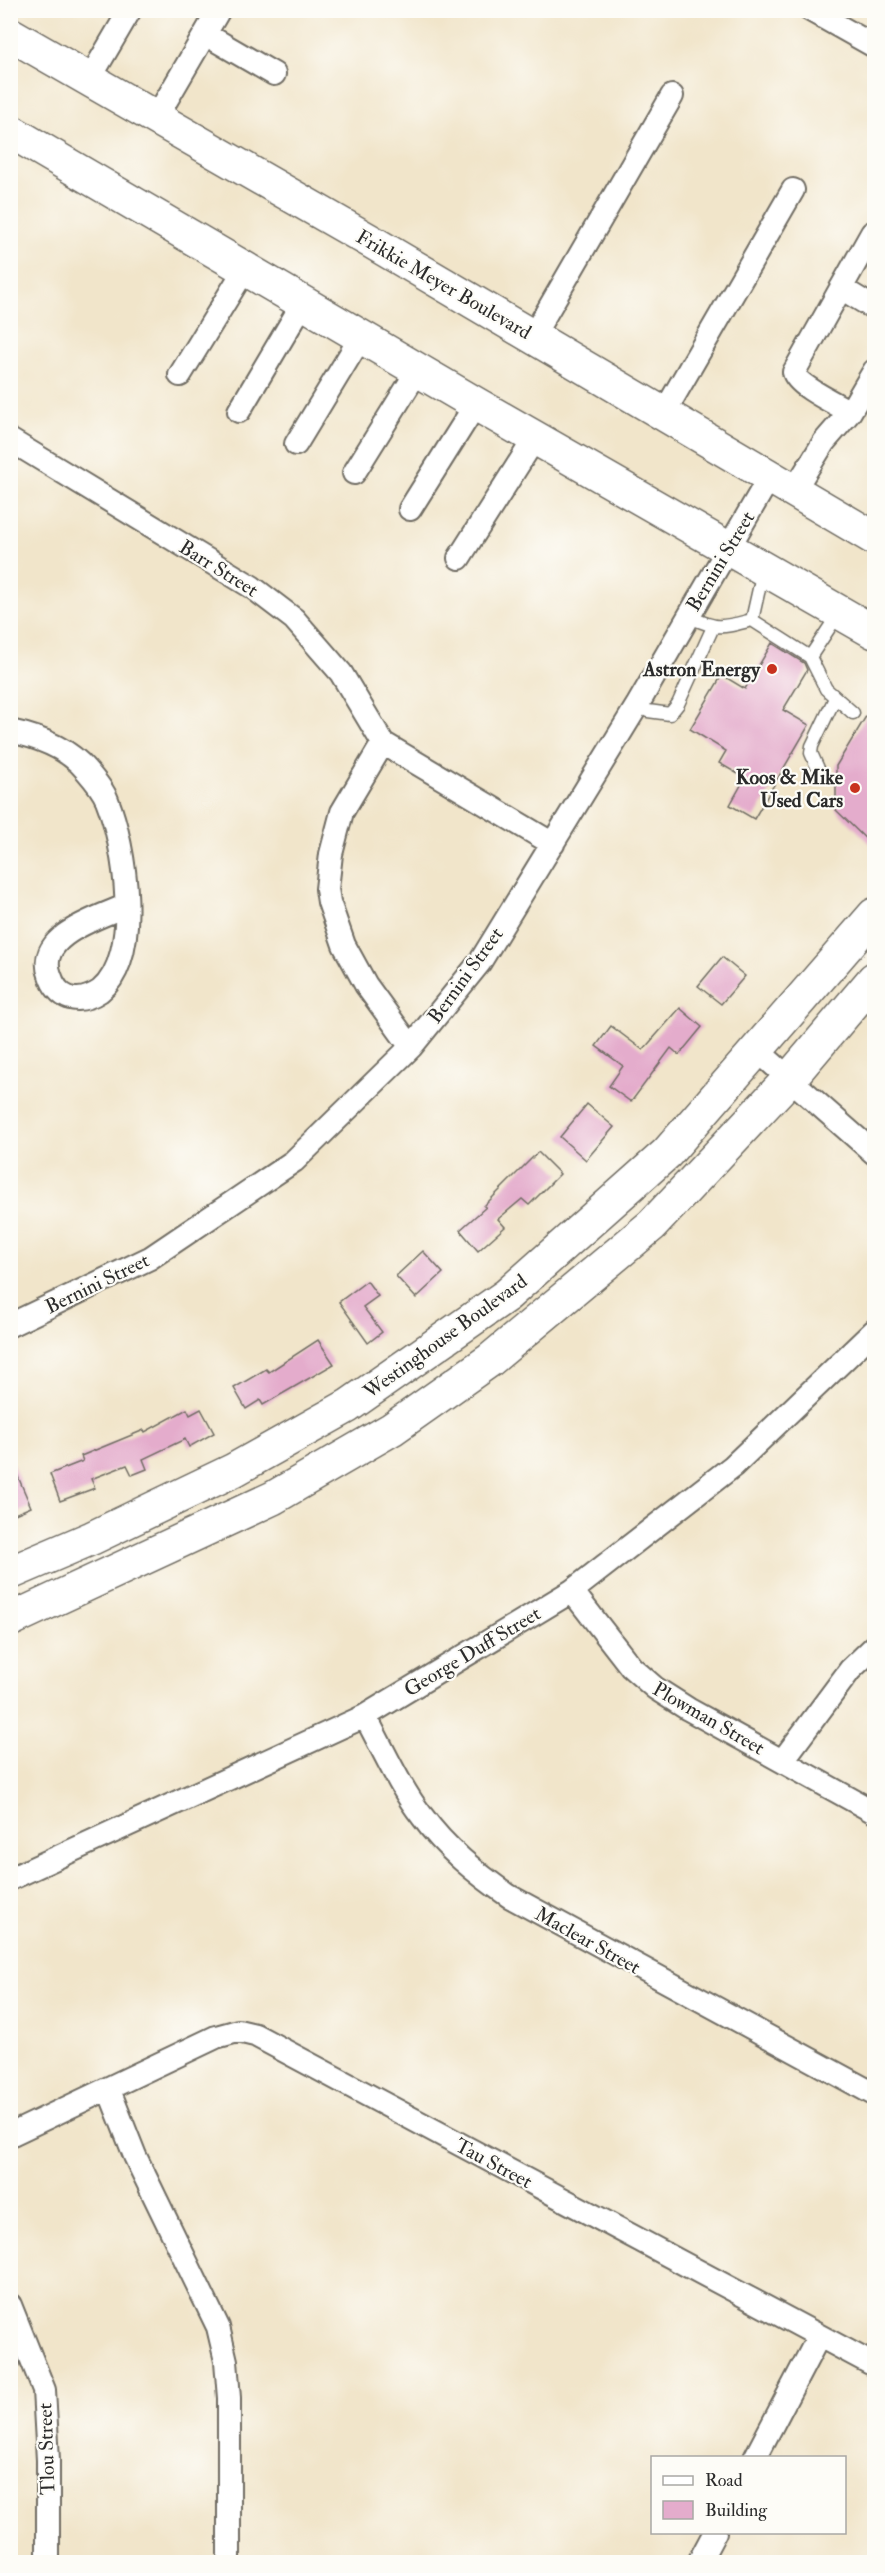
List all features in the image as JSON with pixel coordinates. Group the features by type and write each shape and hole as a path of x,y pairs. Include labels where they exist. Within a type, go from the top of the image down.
{"street":[{"path":"90,80 130,10"},
{"path":"156,118 219,10"},
{"path":"810,10 874,46"},
{"name":"Frikkie Meyer Boulevard","path":"10,34 533,336 874,538"},
{"path":"205,34 274,74"},
{"path":"533,336 672,96"},
{"path":"10,131 476,404 874,632"},
{"path":"664,413 793,190"},
{"path":"850,412 803,384 794,372 872,234"},
{"path":"180,375 246,269"},
{"path":"841,288 874,308"},
{"path":"239,411 303,303"},
{"path":"296,444 361,337"},
{"path":"354,473 418,370"},
{"name":"Bernini Street","path":"10,1326 150,1258 294,1161 411,1047 480,962 638,704 687,616 728,549 781,485 850,412 874,371"},
{"path":"410,508 476,404"},
{"path":"459,558 535,438"},
{"name":"Barr Street","path":"10,440 252,587 294,619 341,673 383,743 553,844"},
{"path":"10,731 56,746 85,768 106,797 116,829 123,867 125,906"},
{"path":"383,743 342,812 331,854 327,889 329,902 344,945 366,985 411,1047"},
{"name":"Westinghouse Boulevard","path":"10,1574 92,1538 245,1464 348,1406 507,1295 667,1154 874,915"},
{"name":"Westinghouse Boulevard","path":"10,1620 273,1498 392,1429 490,1360 652,1225 872,988"},
{"path":"758,1051 874,1153"},
{"name":"George Duff Street","path":"10,1879 365,1716 572,1591 733,1466 874,1331"},
{"name":"Plowman Street","path":"572,1591 631,1667 655,1688 688,1709 874,1812"},
{"path":"783,1760 850,1670 874,1647"},
{"name":"Maclear Street","path":"365,1716 420,1814 447,1846 478,1875 509,1896 874,2094"},
{"name":"Tau Street","path":"10,2135 89,2096 109,2090 216,2037 238,2031 255,2035 874,2365"},
{"path":"109,2090 135,2156 218,2327 226,2361 229,2398 230,2562"},
{"name":"Tlou Street","path":"10,2306 44,2390 48,2460 48,2562"},
{"path":"756,2456 819,2336"},
{"path":"699,2562 714,2534"}],"lane":[{"path":"752,620 763,570"},
{"path":"810,657 840,612"},
{"path":"687,616 713,627 727,628 752,620"},
{"path":"752,620 810,657 823,683 835,698 853,713"},
{"path":"638,704 648,711 670,714 678,705 713,627"},
{"path":"820,773 811,753 812,746 835,698"}],"building":[{"path":"772,643 804,663 807,670 783,710 809,725 754,819 730,805 745,778 719,763 726,751 690,729 722,675 745,689"},
{"name":"Koos & Mike Used Cars","path":"874,703 874,847 836,810 836,766"},
{"path":"722,957 745,976 721,1004 698,986"},
{"path":"680,1008 702,1027 679,1055 671,1048 631,1102 609,1086 623,1066 596,1046 611,1026 643,1050"},
{"path":"587,1104 614,1127 586,1160 560,1137"},
{"path":"538,1152 560,1174 529,1205 522,1199 498,1219 505,1227 478,1251 460,1230 486,1207 484,1206"},
{"path":"423,1251 443,1273 416,1298 396,1276"},
{"path":"367,1281 378,1296 363,1307 382,1332 368,1343 339,1302"},
{"path":"318,1340 334,1364 263,1405 260,1400 246,1409 234,1388 266,1369 269,1372"},
{"path":"187,1409 190,1415 201,1409 214,1433 189,1447 185,1439 143,1459 147,1469 132,1475 127,1465 91,1479 95,1488 60,1501 50,1474 83,1461 81,1456 144,1430 145,1432"},
{"path":"10,1458 31,1507 10,1516"}],"place":[{"name":"Astron Energy","path":"772,669"},
{"name":"Koos & Mike Used Cars","path":"855,788"}]}
